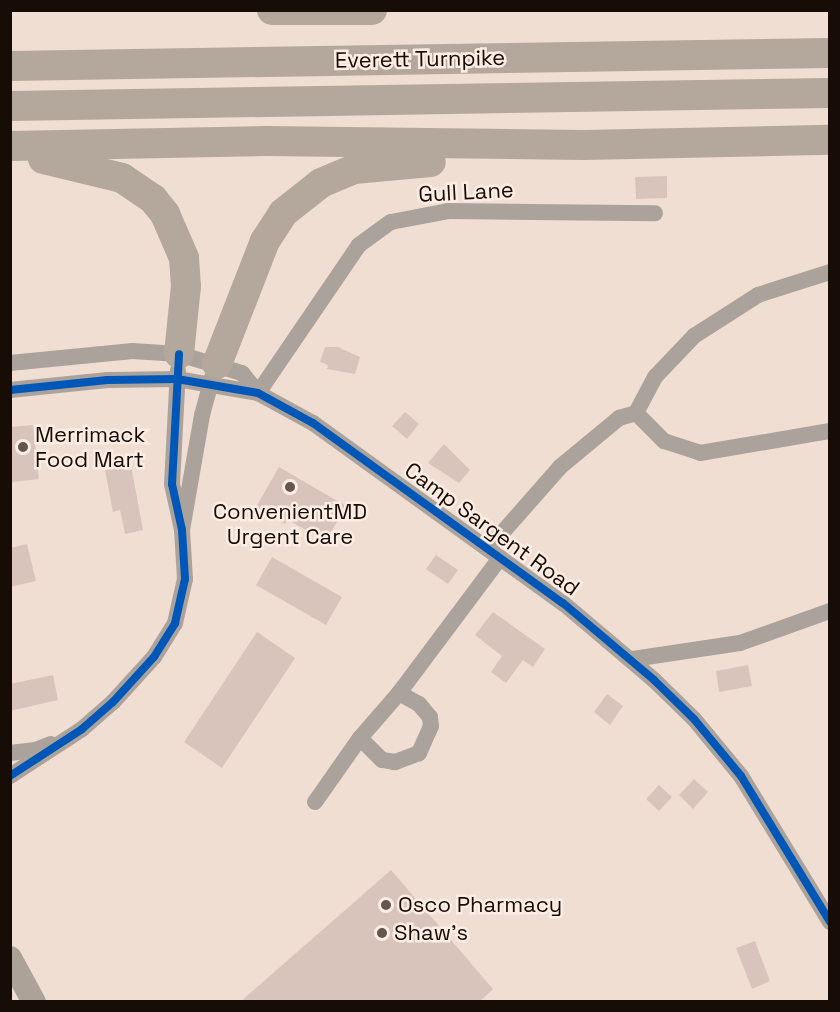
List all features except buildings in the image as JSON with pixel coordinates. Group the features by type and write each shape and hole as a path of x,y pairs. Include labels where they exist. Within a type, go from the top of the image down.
{"highway":[{"path":"272,10 372,10"},
{"name":"Everett Turnpike","path":"10,66 830,53"},
{"name":"Everett Turnpike","path":"10,106 830,93"},
{"path":"10,146 266,141 545,145 830,140"},
{"path":"214,374 265,241 283,213 321,183 375,165 473,160 545,145"},
{"path":"10,159 46,159 86,167 122,178 153,199 174,230 184,258 186,286 178,366"}],"main road":[{"path":"10,958 34,1002"}],"street":[{"name":"Gull Lane","path":"258,393 321,296 360,245 391,222 448,211 655,213"},
{"path":"315,802 360,738 399,693 494,554 560,467 619,418 636,412 655,377 694,336 758,295 830,272"},
{"name":"Camp Sargent Road","path":"10,363 132,351 178,366 214,374 242,373 258,393 313,423 494,554 633,659 694,719 741,776 830,922"},
{"name":"Camp Sargent Road","path":"10,390 107,380 178,366 214,374"},
{"path":"178,366 172,484 175,509 182,530"},
{"path":"10,776 82,729 135,680 175,623 184,594 182,530 214,374"},
{"path":"636,412 664,441 700,453 830,431"},
{"path":"633,659 740,643 830,611"},
{"path":"360,738 382,760 404,761 419,753 429,737 430,717 418,704 399,693"},
{"path":"10,753 36,750 82,729"}],"cycle path":[{"path":"10,776 82,729 113,702 154,657 175,623 185,579 182,530 172,484 179,354"},
{"path":"10,390 107,380 177,379 258,393 313,423 563,603 654,680 694,719 741,776 830,922"}],"place":[{"name":"Merrimack Food Mart","path":"23,447"},
{"name":"ConvenientMD Urgent Care","path":"290,487"},
{"name":"Osco Pharmacy","path":"386,905"},
{"name":"Shaw's","path":"382,933"}]}
